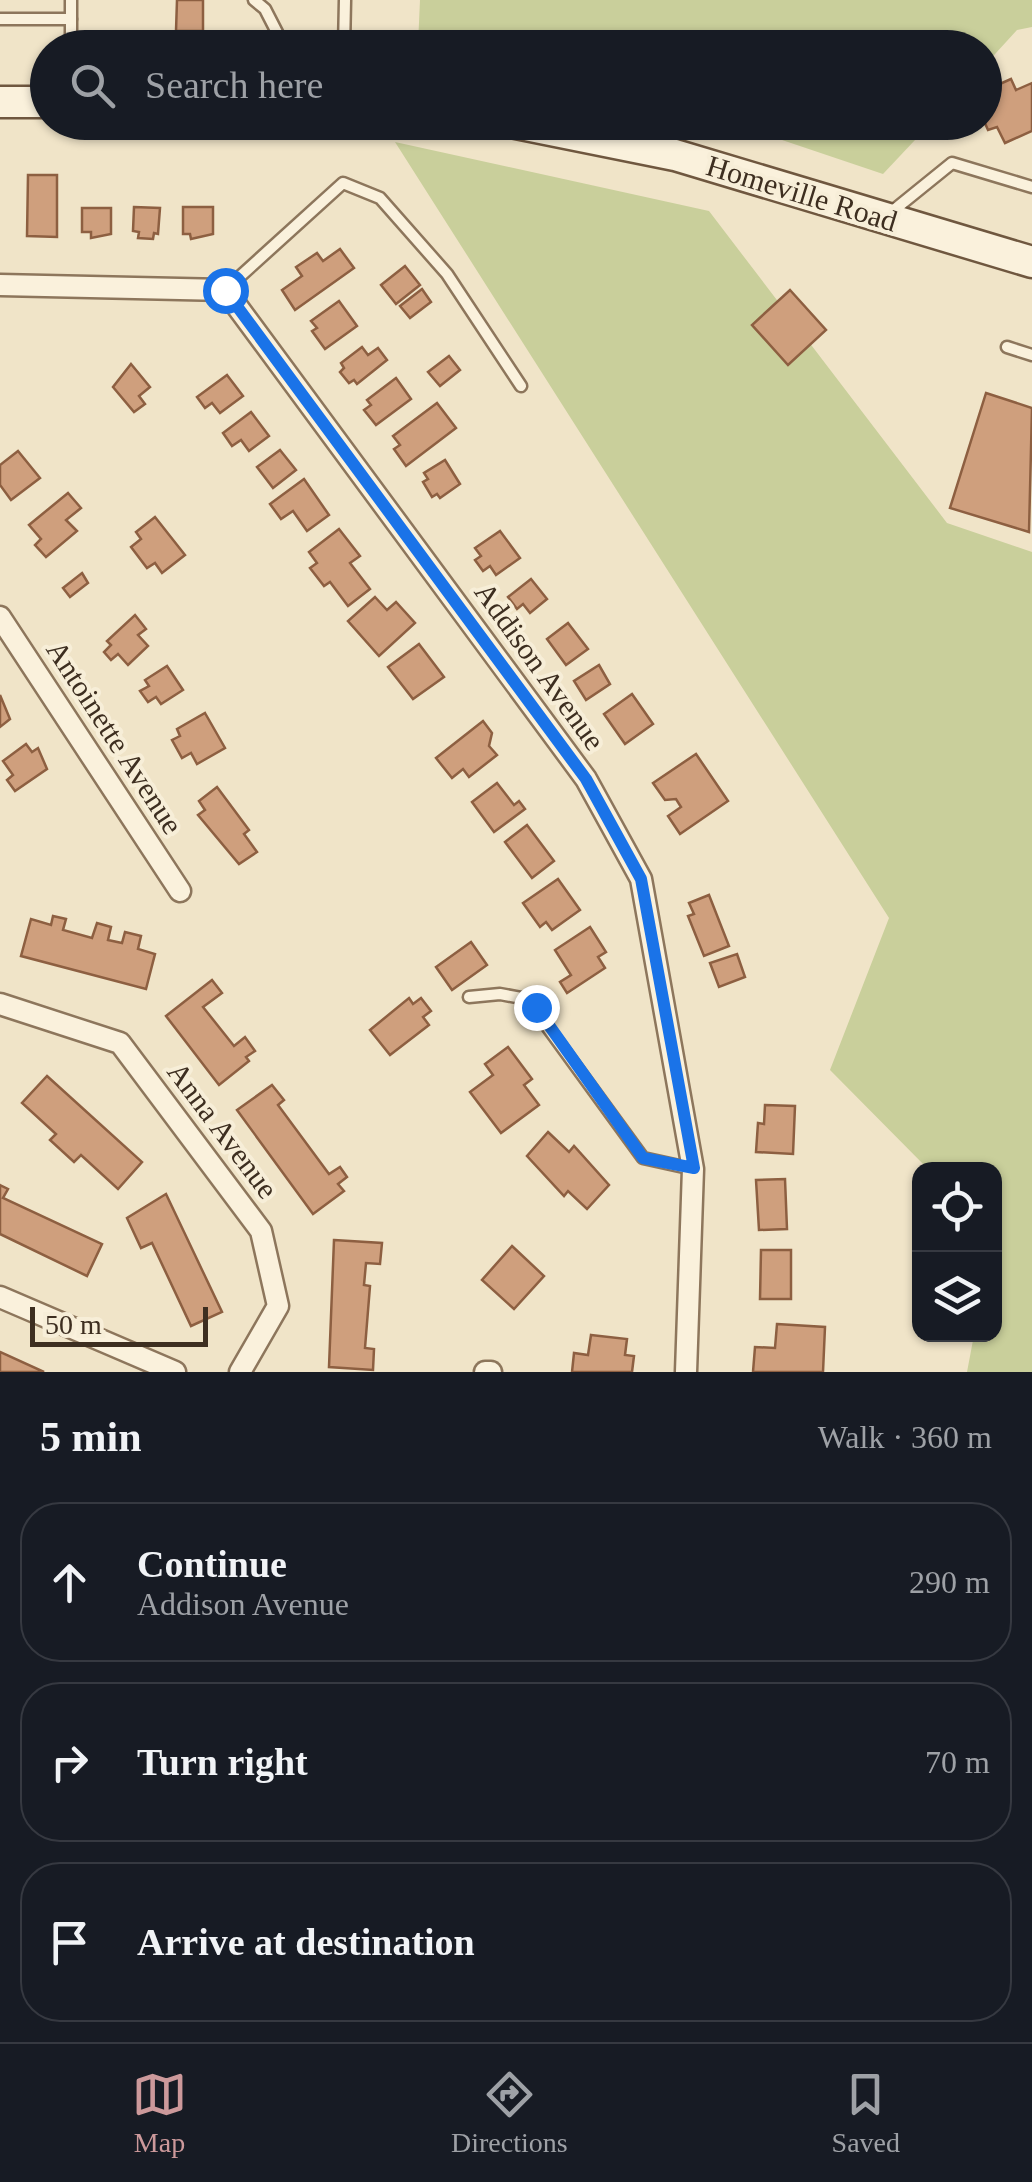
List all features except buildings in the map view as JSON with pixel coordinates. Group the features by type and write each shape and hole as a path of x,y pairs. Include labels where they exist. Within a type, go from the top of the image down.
{"street":[{"path":"0,102 30,102"},
{"name":"Homeville Road","path":"600,140 674,155 1032,262"},
{"path":"0,285 225,290"},
{"name":"Addison Avenue","path":"225,290 586,779 641,879 694,1168 686,1372"},
{"name":"Antoinette Avenue","path":"0,616 180,891"},
{"name":"Anna Avenue","path":"0,1004 120,1043 261,1231 278,1306 240,1372"},
{"path":"0,1297 174,1372"}],"lane":[{"path":"71,0 71,30"},
{"path":"254,0 265,9 276,30"},
{"path":"344,30 345,0"},
{"path":"0,18 71,19"},
{"path":"884,218 952,163 1032,186"},
{"path":"225,290 342,182 380,198 436,262 521,386"},
{"path":"1007,348 1032,355"},
{"path":"468,997 500,994 527,999 643,1158 694,1168"}],"green space":[{"path":"420,0 1032,0 1032,27 1017,30 1002,46 1002,30 419,30"},
{"path":"782,140 915,140 883,174"},
{"path":"395,142 709,211 947,523 1032,552 1032,1372 967,1372 973,1342 1002,1342 1002,1162 921,1162 830,1070 889,918"}],"route":[{"path":"225,290 586,779 641,879 694,1168 643,1158 536,1007"}]}
